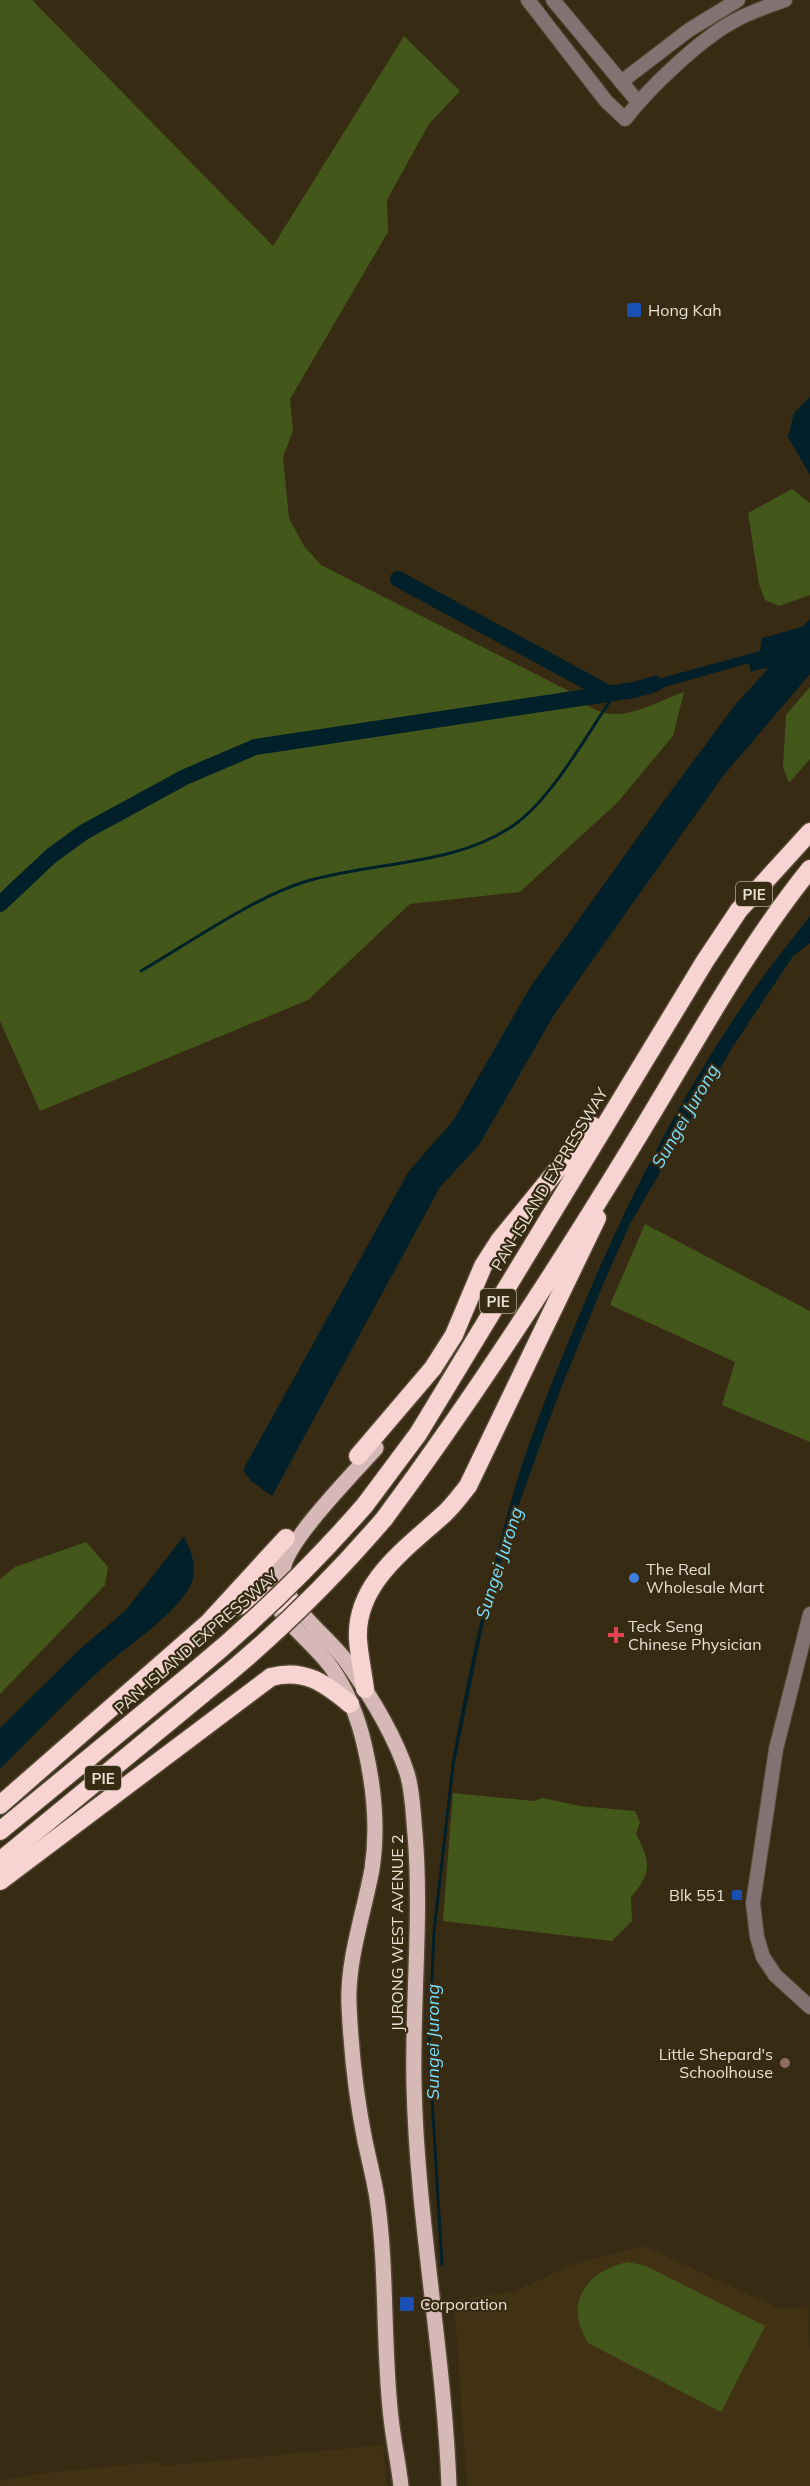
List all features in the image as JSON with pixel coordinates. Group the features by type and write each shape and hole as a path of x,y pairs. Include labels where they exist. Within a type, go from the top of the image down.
{"highway":[{"name":"PAN-ISLAND EXPRESSWAY","path":"0,1831 191,1674 280,1597 365,1505 418,1434 625,1091 739,910 810,832"},
{"name":"PIE","path":"0,1861 295,1616 341,1569 384,1519 439,1445 621,1165 737,972 784,902 810,869"},
{"path":"358,1456 433,1368 454,1335 483,1266 499,1241 584,1137 625,1091"},
{"path":"365,1689 358,1637 363,1608 373,1587 389,1563 446,1512 468,1486 574,1268 621,1165"},
{"path":"208,1623 286,1538"},
{"path":"0,1805 208,1623 228,1609 243,1605 275,1603 295,1605"},
{"path":"0,1881 271,1677 288,1673 312,1677 330,1687 350,1704"}],"main road":[{"name":"JURONG WEST AVENUE 2","path":"390,1419 386,1437 289,1551 283,1573 284,1583 295,1605 344,1657 365,1689 399,1750 408,1777 417,1855 414,2083 416,2137 420,2199 447,2434 449,2486"},
{"name":"JURONG WEST AVENUE 2","path":"358,1456 286,1538 270,1572 270,1586 275,1603 291,1626 317,1649 330,1667 350,1704 365,1745 370,1776 374,1827 372,1867 351,1974 349,2003 364,2138 377,2197 381,2231 390,2409 401,2486"}],"street":[{"path":"528,0 606,101 626,119 638,102 700,45 734,21 777,1"},
{"path":"553,0 638,102"},
{"path":"621,82 689,30 738,0"},
{"path":"810,1614 776,1749 753,1903 757,1937 764,1957 775,1975 810,2007"}],"shaded area":[{"path":"644,2246 780,2309 807,2307 810,2353 810,2486 467,2486 454,2300 513,2292 572,2265"},
{"path":"383,2445 387,2486 0,2486 0,2481 43,2473 159,2462 160,2466"}],"green space":[{"path":"0,0 32,0 273,246 404,36 460,91 429,124 387,200 388,232 290,399 293,431 283,457 289,518 304,546 321,565 567,690 583,703 597,710 610,714 623,714 684,692 673,736 618,802 520,892 410,904 308,1000 40,1111 0,1021"},
{"path":"792,489 810,503 810,595 779,606 765,600 759,584 748,513"},
{"path":"810,687 810,759 789,783 783,767 786,715"},
{"path":"645,1224 810,1311 810,1442 722,1405 735,1362 610,1305"},
{"path":"86,1542 108,1567 105,1585 0,1694 0,1579 15,1567"},
{"path":"453,1793 534,1801 543,1798 580,1806 635,1811 640,1822 636,1834 647,1860 647,1867 643,1881 631,1897 632,1921 612,1941 443,1921"},
{"path":"628,2262 646,2266 765,2326 721,2412 588,2343 578,2315 583,2291 590,2281 601,2273 613,2266"}],"water":[{"path":"810,397 810,475 788,437 794,413"},
{"path":"810,619 810,674 723,776 555,1013 479,1145 440,1187 272,1496 251,1481 243,1470 409,1171 453,1121 531,986 735,705 768,669 751,672 749,663 636,695 633,686 760,651 762,638 802,627"},
{"name":"Sungei Jurong","path":"810,916 810,943 793,956 732,1048 630,1224 604,1282 558,1396 510,1529 483,1626 454,1767 451,1767 480,1624 516,1484 547,1395 586,1298 648,1166 695,1080 755,988"},
{"path":"184,1536 191,1553 194,1571 191,1584 184,1595 149,1631 85,1684 0,1769 0,1728 80,1649 125,1611"}],"waterway":[{"path":"398,579 608,693"},
{"path":"0,904 51,856 84,832 185,777 255,747 634,690 655,684"},
{"path":"141,971 221,922 284,889 330,875 439,856 465,849 490,839 514,825 542,799 556,782 616,692"},
{"name":"Sungei Jurong","path":"442,2265 429,2048 434,1932 453,1765"}],"place":[{"name":"Hong Kah","path":"634,310"},
{"name":"The Real Wholesale Mart","path":"634,1578"},
{"name":"Teck Seng Chinese Physician","path":"616,1635"},
{"name":"Blk 551","path":"737,1895"},
{"name":"Little Shepard's Schoolhouse","path":"785,2063"},
{"name":"Corporation","path":"407,2304"}]}
